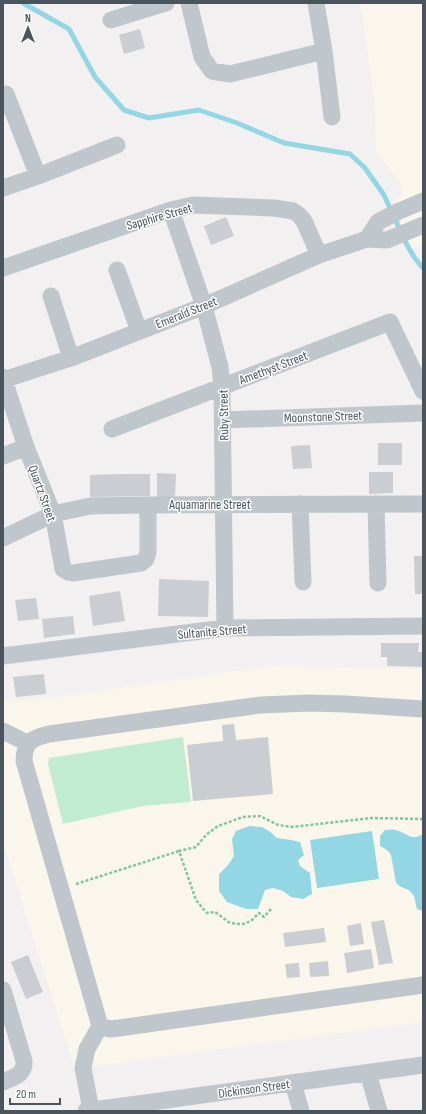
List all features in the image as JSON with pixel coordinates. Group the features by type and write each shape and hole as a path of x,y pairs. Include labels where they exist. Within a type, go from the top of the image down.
{"street":[{"path":"111,20 166,3"},
{"path":"189,3 202,56 212,71 230,74 324,51"},
{"path":"316,3 324,51 332,117"},
{"path":"6,94 38,176"},
{"path":"3,188 117,145"},
{"path":"367,239 378,222 423,200"},
{"name":"Sapphire Street","path":"3,268 171,210 193,205 274,208 293,211 304,220 319,255"},
{"name":"Ruby Street","path":"171,210 204,306 220,367 223,420 225,628"},
{"name":"Emerald Street","path":"3,379 71,358 204,306 319,255 367,239 387,240 423,225"},
{"path":"117,270 139,331"},
{"path":"52,296 71,358"},
{"name":"Amethyst Street","path":"112,429 390,322 423,391"},
{"name":"Quartz Street","path":"3,379 26,447 53,514 63,569 73,573 141,563 146,558 148,552 148,505"},
{"name":"Moonstone Street","path":"223,420 423,413"},
{"path":"3,456 26,447"},
{"path":"300,504 303,582"},
{"path":"376,504 378,583"},
{"name":"Aquamarine Street","path":"3,538 53,514 90,506 423,504"},
{"name":"Sultanite Street","path":"3,656 225,628 423,626"},
{"path":"88,1110 83,1068 87,1049 100,1026 24,761 24,753 28,744 37,737 49,734 261,705 316,703 423,709"},
{"path":"3,731 28,744"},
{"path":"100,1026 110,1029 119,1028 423,985"},
{"path":"3,990 25,1066 22,1072 3,1082"},
{"name":"Dickinson Street","path":"88,1110 200,1103 293,1083 423,1065"},
{"path":"368,1073 378,1111"},
{"path":"293,1083 301,1111"}],"path":[{"path":"60,889 196,847 206,835 218,826 243,817 260,816 278,825 292,827 371,818 423,819"},
{"path":"179,851 196,900 205,911 215,912 230,923 243,924 250,921 259,913 264,917 271,910"}],"shaded area":[{"path":"360,3 423,3 423,245 412,249 393,202 402,195 402,185 376,151 375,103"},
{"path":"271,666 423,669 423,1022 94,1066 75,1070 3,842 3,702 65,696"}],"green space":[{"path":"183,737 191,802 143,806 63,824 48,764 49,758"}],"water":[{"path":"249,826 262,827 277,838 300,842 304,855 298,860 300,866 310,873 312,894 303,899 291,897 283,891 273,888 265,890 258,909 246,909 227,902 219,891 219,874 234,856 232,839 236,831"},
{"path":"385,830 399,831 412,837 423,834 423,911 417,909 414,896 409,890 396,883 391,855 387,850 380,846 380,836"},
{"path":"372,831 379,879 317,888 310,840"}],"building":[{"path":"140,29 145,48 124,54 119,35"},
{"path":"226,217 234,236 211,245 204,226"},
{"path":"378,443 402,443 402,465 378,465"},
{"path":"310,445 312,468 293,469 291,446"},
{"path":"369,472 393,472 393,493 369,494"},
{"path":"157,473 176,474 175,497 157,497"},
{"path":"150,474 150,496 90,497 90,475"},
{"path":"414,556 423,556 423,594 415,594"},
{"path":"159,579 209,581 208,617 158,616"},
{"path":"120,591 125,621 93,626 89,596"},
{"path":"36,598 39,619 18,621 15,600"},
{"path":"73,616 75,634 44,638 42,619"},
{"path":"381,643 419,643 418,652 423,652 423,667 387,666 387,657 381,657"},
{"path":"44,674 46,694 16,697 13,677"},
{"path":"234,724 236,740 268,737 273,794 193,801 187,745 223,741 222,725"},
{"path":"384,920 393,963 379,965 371,922"},
{"path":"361,923 364,944 350,946 347,926"},
{"path":"324,928 326,942 285,947 283,933"},
{"path":"371,949 374,968 347,973 344,953"},
{"path":"28,955 43,992 26,999 11,962"},
{"path":"328,961 329,976 310,977 309,963"},
{"path":"299,963 300,977 287,978 285,964"}],"waterway":[{"path":"23,3 69,29 95,77 124,110 149,118 199,110 237,123 284,143 350,154 365,168 384,195 407,245 414,257 422,267 423,266"}]}
